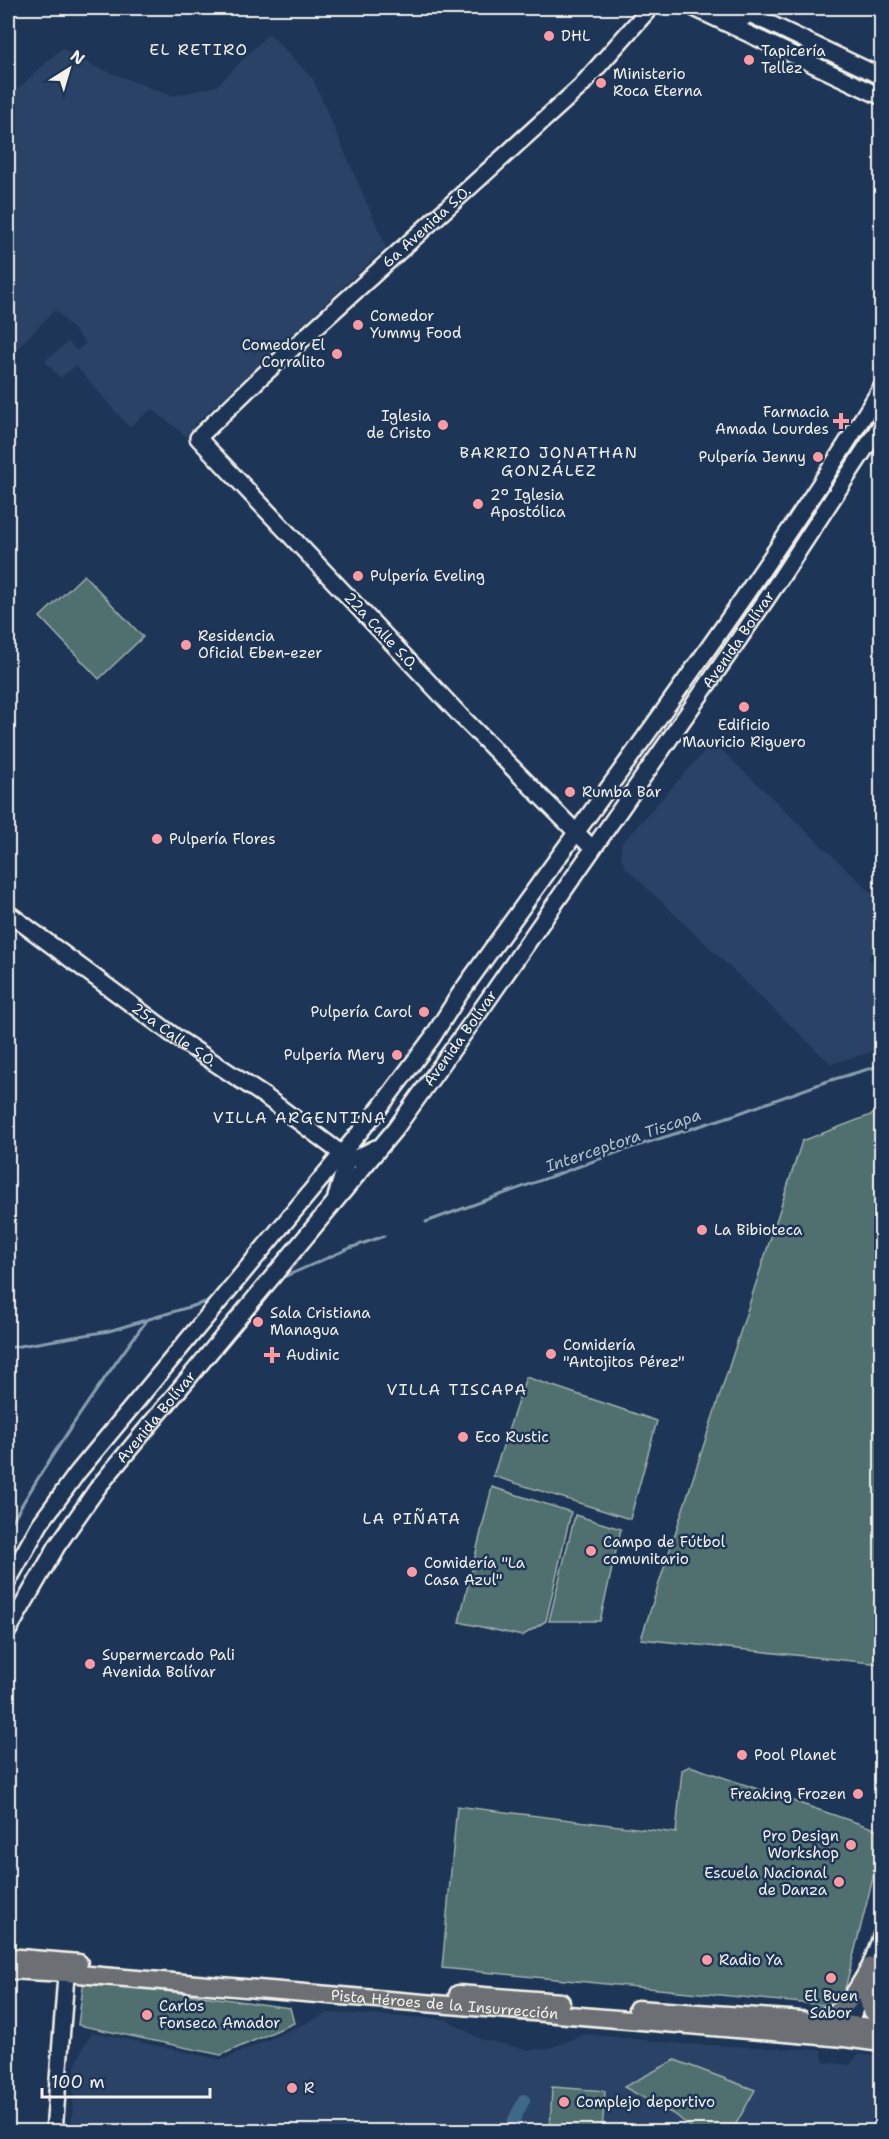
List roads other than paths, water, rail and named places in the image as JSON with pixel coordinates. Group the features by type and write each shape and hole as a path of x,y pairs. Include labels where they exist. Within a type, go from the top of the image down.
{"main road":[{"name":"6a Avenida S.O.","path":"198,438 260,378 580,87 650,8"},
{"path":"694,8 882,97"},
{"path":"722,8 751,21 773,26"},
{"path":"737,8 882,77"},
{"name":"Avenida Bolívar","path":"8,1581 40,1524 78,1472 378,1110 432,1038 572,826 674,697 882,387"},
{"name":"Avenida Bolívar","path":"8,1631 57,1546 99,1486 383,1143 478,1014 780,579 882,423"},
{"name":"22a Calle S.O.","path":"198,438 460,716 592,848"},
{"name":"25a Calle S.O.","path":"8,913 177,1038 266,1097 342,1154"},
{"path":"342,1154 354,1159 383,1143"},
{"path":"334,1203 346,1164 342,1154"},
{"path":"846,2031 882,1934"},
{"path":"8,1951 27,1958"},
{"name":"Pista Héroes de la Insurrección","path":"8,1956 27,1958 67,1968 846,2031 882,2028"},
{"path":"789,2019 834,2015 846,2004 870,1966"},
{"path":"870,1966 868,2002 873,2013 882,2019"},
{"path":"54,2132 67,1968"},
{"name":"Pista Héroes de la Insurrección","path":"8,1970 67,1968 292,1982 789,2019 846,2031 882,2043"}],"waterway":[{"name":"Interceptora Tiscapa","path":"426,1222 624,1150 882,1065"},
{"name":"Interceptora Tiscapa","path":"277,1280 350,1248 384,1236"},
{"path":"8,1348 109,1331 206,1302"},
{"path":"8,1528 74,1422 147,1320"},
{"path":"508,2132 524,2100"}],"place":[{"name":"DHL","path":"549,36"},
{"name":"Tapicería Tellez","path":"749,60"},
{"name":"Ministerio Roca Eterna","path":"601,83"},
{"name":"Comedor Yummy Food","path":"358,325"},
{"name":"Comedor El Corralito","path":"337,354"},
{"name":"Farmacia Amada Lourdes","path":"841,421"},
{"name":"Iglesia de Cristo","path":"443,425"},
{"name":"Pulpería Jenny","path":"818,457"},
{"name":"2° Iglesia Apostólica","path":"478,504"},
{"name":"Pulpería Eveling","path":"358,576"},
{"name":"Residencia Oficial Eben-ezer","path":"186,645"},
{"name":"Edificio Mauricio Riguero","path":"744,707"},
{"name":"Rumba Bar","path":"570,792"},
{"name":"Pulpería Flores","path":"157,839"},
{"name":"Pulpería Carol","path":"424,1012"},
{"name":"Pulpería Mery","path":"397,1055"},
{"name":"La Bibioteca","path":"702,1230"},
{"name":"Sala Cristiana Managua","path":"258,1322"},
{"name":"Comidería \"Antojitos Pérez\"","path":"551,1354"},
{"name":"Audinic","path":"272,1355"},
{"name":"Eco Rustic","path":"463,1437"},
{"name":"Campo de Fútbol comunitario","path":"591,1551"},
{"name":"Comidería \"La Casa Azul\"","path":"412,1572"},
{"name":"Supermercado Pali Avenida Bolívar","path":"90,1664"},
{"name":"Pool Planet","path":"742,1755"},
{"name":"Freaking Frozen","path":"858,1794"},
{"name":"Pro Design Workshop","path":"851,1845"},
{"name":"Escuela Nacional de Danza","path":"839,1882"},
{"name":"Radio Ya","path":"707,1960"},
{"name":"El Buen Sabor","path":"831,1978"},
{"name":"Carlos Fonseca Amador","path":"147,2015"},
{"name":"R","path":"292,2088"},
{"name":"Complejo deportivo","path":"564,2102"}],"district":[{"name":"EL RETIRO","path":"199,49"},
{"name":"BARRIO JONATHAN GONZÁLEZ","path":"549,461"},
{"name":"VILLA ARGENTINA","path":"300,1117"},
{"name":"VILLA TISCAPA","path":"457,1389"},
{"name":"LA PIÑATA","path":"412,1518"}]}
